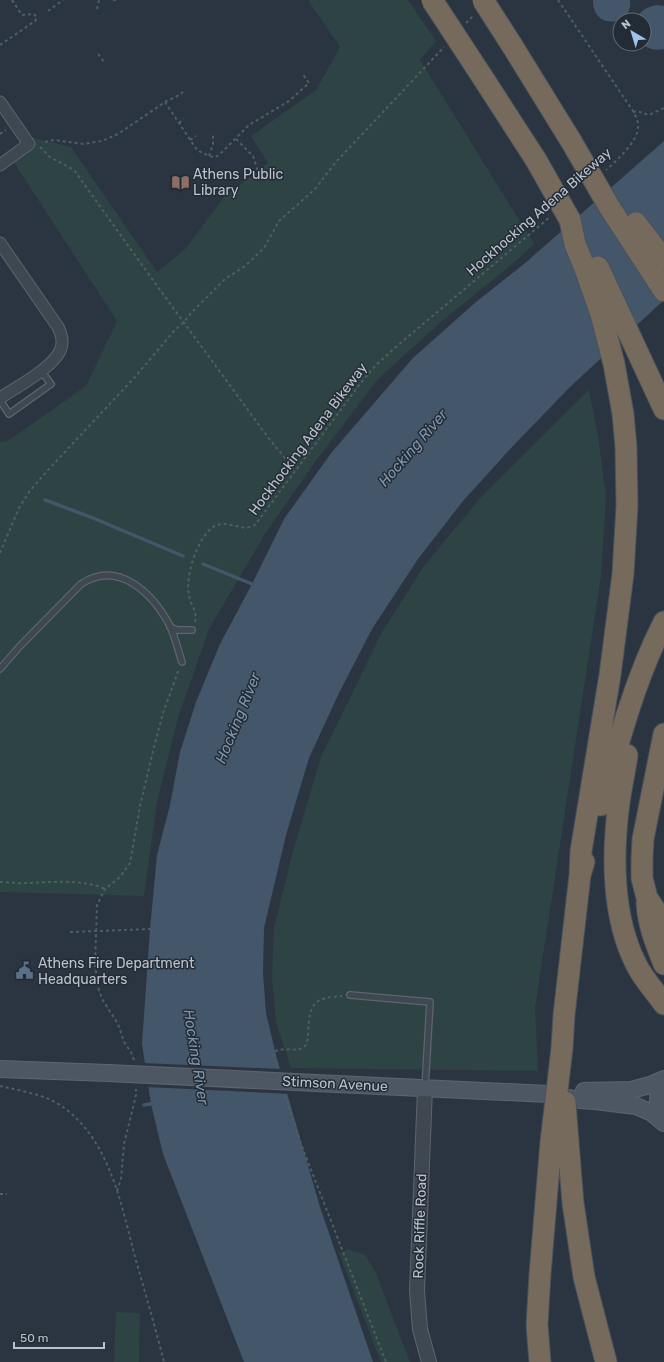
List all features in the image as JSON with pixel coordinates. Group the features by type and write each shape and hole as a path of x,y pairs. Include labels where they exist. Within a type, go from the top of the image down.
{"highway":[{"path":"432,0 536,160 575,244 601,314 614,364 623,414 626,447 627,506 623,574 610,675 582,851 564,1014 560,1142 540,1274 537,1325 540,1362"},
{"path":"480,6 512,47 571,141 610,208 664,291"},
{"path":"571,141 615,194 664,260"},
{"path":"562,218 594,259 664,409"},
{"path":"580,875 637,683 655,639 664,622"},
{"path":"637,683 619,804 615,870 620,910 629,948 641,973 664,1004"},
{"path":"664,734 643,839 642,859 642,878 647,898 647,908 658,952 664,964"},
{"path":"647,898 664,923"},
{"path":"560,1142 573,1203 584,1277 606,1362"}],"main road":[{"name":"Stimson Avenue","path":"0,1069 548,1094 580,1100 636,1106 652,1113 664,1122"},
{"path":"548,1094 594,1090 631,1090 650,1085 664,1079"},
{"path":"664,1079 660,1088 658,1100 659,1113 664,1122"}],"street":[{"path":"0,102 34,144 0,165"},
{"path":"0,242 62,335 61,349 49,365 0,399"},
{"name":"Rock Riffle Road","path":"425,1088 417,1291 420,1329 429,1362"}],"lane":[{"path":"0,399 9,414 51,384 41,371"},
{"path":"0,669 20,646 81,584 90,578 98,576 113,576 128,580 142,590 153,602 170,627 182,662"},
{"path":"170,627 177,630 192,630"},
{"path":"350,995 430,1002 425,1088"}],"path":[{"path":"0,45 38,18 34,14 22,14 12,0"},
{"path":"48,11 63,0"},
{"path":"97,9 99,0"},
{"name":"Hockhocking Adena Bikeway","path":"558,0 633,112 638,125 636,136 628,147 605,171"},
{"path":"466,23 480,6"},
{"path":"0,553 19,508 29,492 48,470 135,377 174,331 184,322 191,312 225,279 245,266 264,248 279,221 315,189 336,162 444,46"},
{"path":"98,54 104,62"},
{"path":"165,102 197,150 209,156 217,156 249,125 289,101 301,91 309,82 302,73"},
{"path":"44,142 54,140 84,144 102,141 118,134 182,92"},
{"path":"633,112 637,111 648,115 664,108"},
{"path":"179,123 184,119"},
{"path":"0,134 8,128"},
{"path":"190,140 196,136"},
{"path":"209,156 213,144 213,136"},
{"path":"236,139 253,156 260,178"},
{"path":"34,144 50,157 74,170 270,440 295,470"},
{"name":"Hockhocking Adena Bikeway","path":"192,630 196,618 188,593 189,573 202,540 207,533 217,525 223,524 247,528 255,525 295,470 375,366 397,346 562,218"},
{"path":"134,1066 133,1055 124,1042 118,1024 102,999 98,986 95,965 98,917 97,905 105,889 120,877 130,862 140,806 155,743 163,713 182,662"},
{"path":"0,882 26,884 57,881 84,883 105,889"},
{"path":"70,932 150,929"},
{"path":"278,1072 274,1052 278,1049 300,1049 304,1046 307,1041 309,1014 314,1003 326,997 350,995"},
{"path":"0,1086 49,1099 62,1106 88,1131 100,1150 117,1191 164,1362"},
{"path":"117,1191 121,1179 124,1144 136,1095 136,1088"},
{"path":"285,1094 301,1144 386,1362"},
{"path":"0,1194 7,1194"}],"green space":[{"path":"308,0 408,0 436,41 420,60 534,244 517,260 442,321 378,379 315,462 265,534 209,629 178,718 157,802 144,896 0,892 0,442 8,441 86,386 117,321 13,161 21,143 30,137 71,147 157,272 186,248 224,197 268,163 251,136 316,90 340,47"},
{"path":"589,390 598,436 606,496 601,576 535,1008 538,1071 291,1068 276,1022 272,977 274,928 293,851 321,757 382,632 424,566 482,496"},
{"path":"349,1249 365,1255 375,1271 410,1362 381,1362 339,1253"},
{"path":"116,1312 140,1313 139,1362 114,1362"}],"water":[{"path":"593,0 630,0 630,9 628,12 612,12 612,22 605,21 599,17 594,10"},
{"path":"657,5 664,6 664,49 652,49 652,12 642,12"},
{"name":"Hocking River","path":"664,141 664,300 570,387 512,447 463,501 418,559 372,629 339,693 309,758 286,835 264,928 263,973 266,1013 276,1055 320,1207 373,1362 244,1362 163,1154 151,1104 142,1044 157,855 170,805 180,752 196,702 220,644 284,519 332,452 413,358 476,302 524,264"}],"pier":[{"path":"143,1063 282,1069 290,1094 147,1087"}],"waterway":[{"path":"45,500 93,518 183,556"},
{"path":"203,564 252,584"},
{"path":"144,1105 155,1103"}],"place":[{"name":"Athens Public Library","path":"180,182"},
{"name":"Athens Fire Department Headquarters","path":"25,971"}]}
